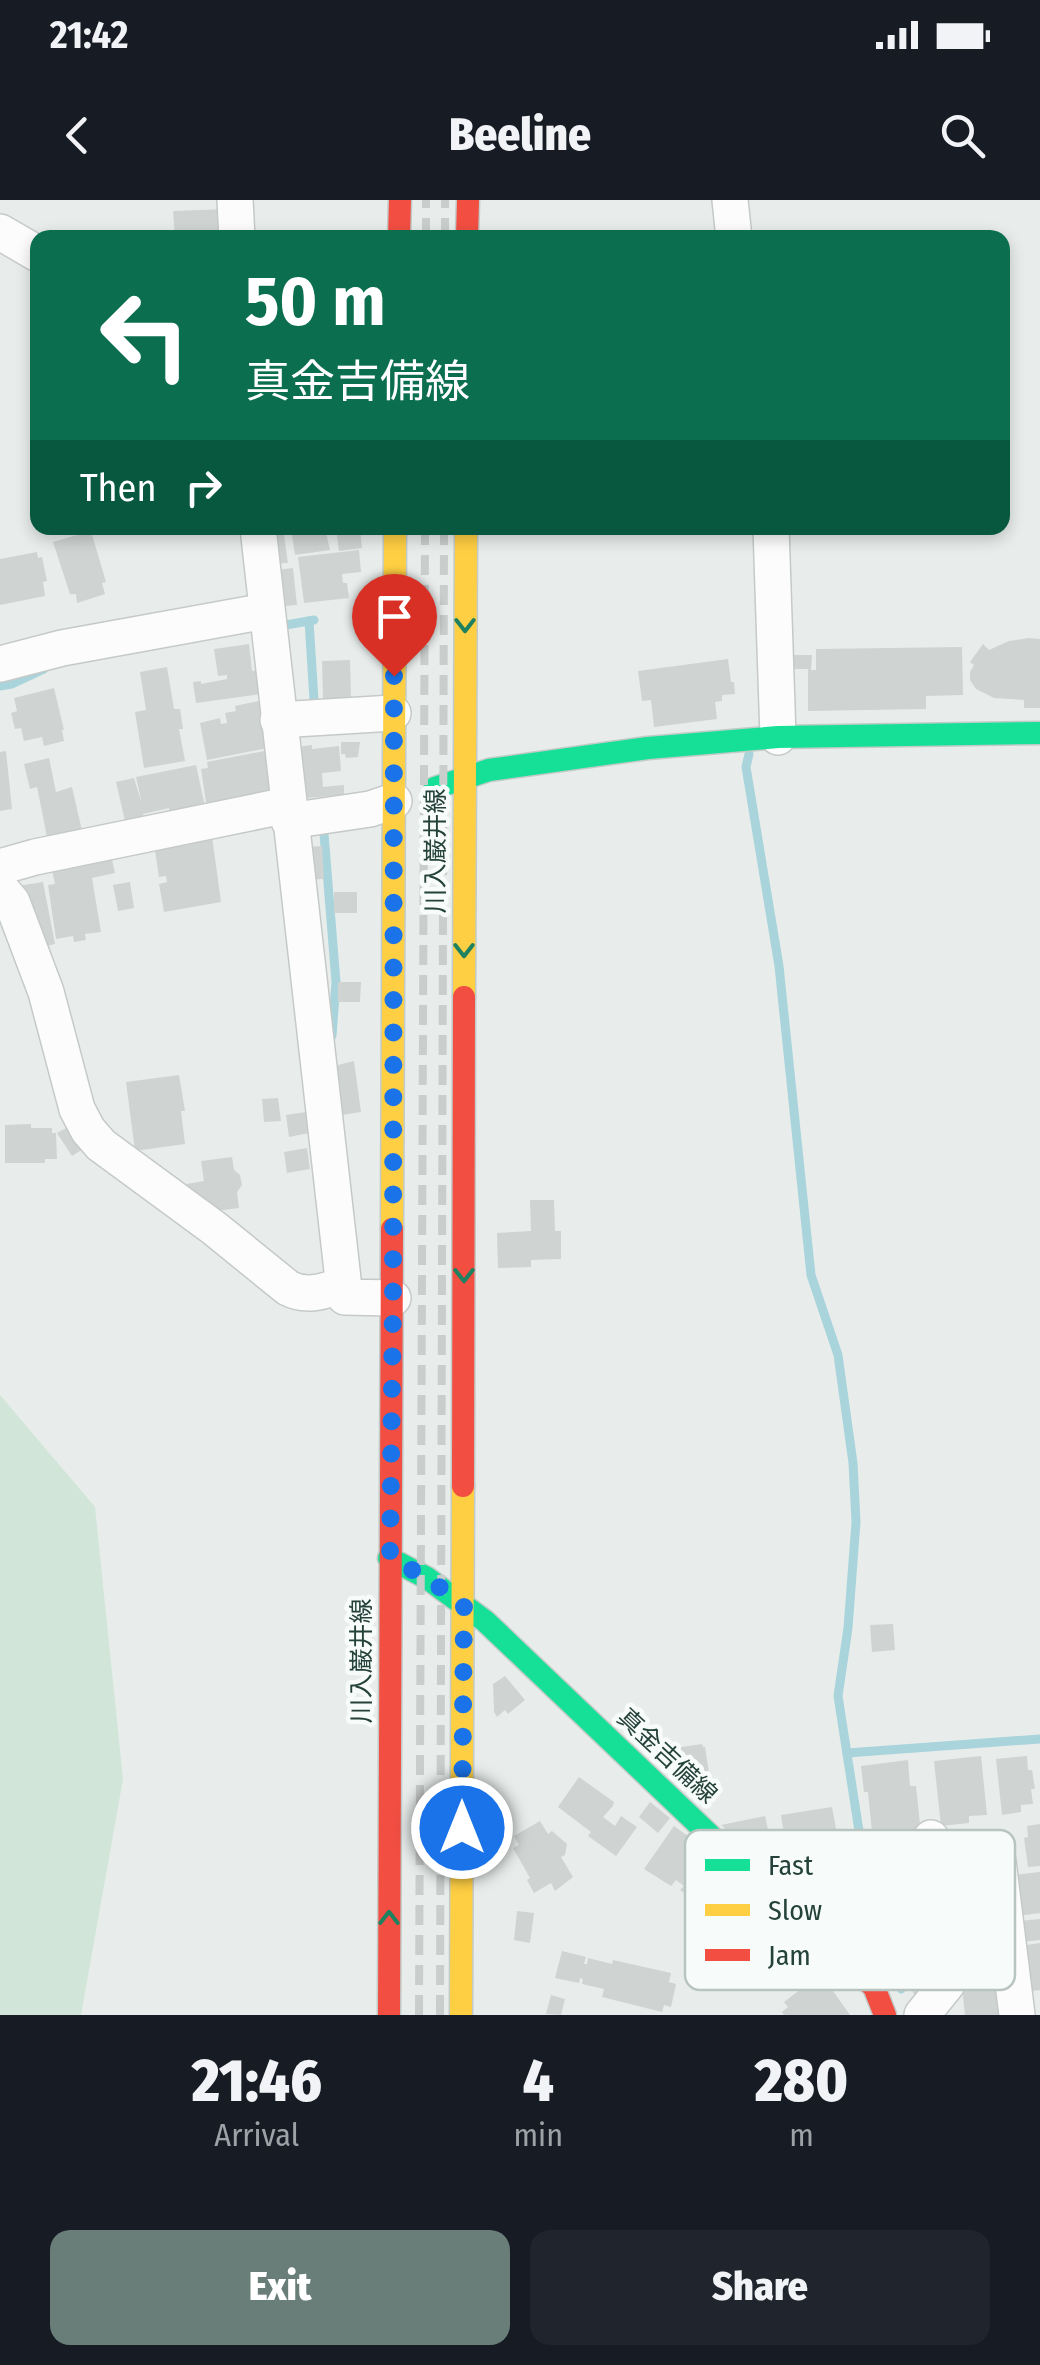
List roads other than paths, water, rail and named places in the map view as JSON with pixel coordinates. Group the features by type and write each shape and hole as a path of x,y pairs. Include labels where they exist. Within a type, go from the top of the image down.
{"main road":[{"path":"399,230 400,200"},
{"path":"467,230 468,200"},
{"name":"川入巌井線","path":"389,2015 396,535"},
{"name":"川入巌井線","path":"461,2015 466,535"},
{"path":"394,801 490,770 648,748 772,737 1040,734"},
{"name":"真金吉備線","path":"390,1558 427,1578 499,1635 705,1830"},
{"name":"真金吉備線","path":"875,1990 885,2015"}],"street":[{"path":"235,200 237,230"},
{"path":"730,200 733,230"},
{"path":"0,232 30,249"},
{"path":"259,535 343,1286 345,1297 393,1298"},
{"path":"771,535 772,737"},
{"path":"0,664 62,648 268,622"},
{"path":"278,720 393,713"},
{"path":"0,867 34,857 288,813 370,808 394,801"},
{"path":"0,888 12,902 46,992 77,1110 88,1130 102,1145 288,1288 300,1294 313,1294 343,1286"},
{"path":"922,2015 942,1990"},
{"path":"1013,1990 1016,2015"}],"waterway":[{"path":"275,627 314,620"},
{"path":"309,621 314,700"},
{"path":"0,686 44,669"},
{"path":"749,754 746,767 779,966 811,1275 838,1355 853,1463 856,1522 838,1696 859,1830"},
{"path":"324,834 336,982 332,1036"},
{"path":"847,1753 1040,1739"}],"railway":[{"path":"426,200 426,230"},
{"path":"445,200 445,230"},
{"path":"419,2015 425,535"},
{"path":"440,2015 444,535"}]}
